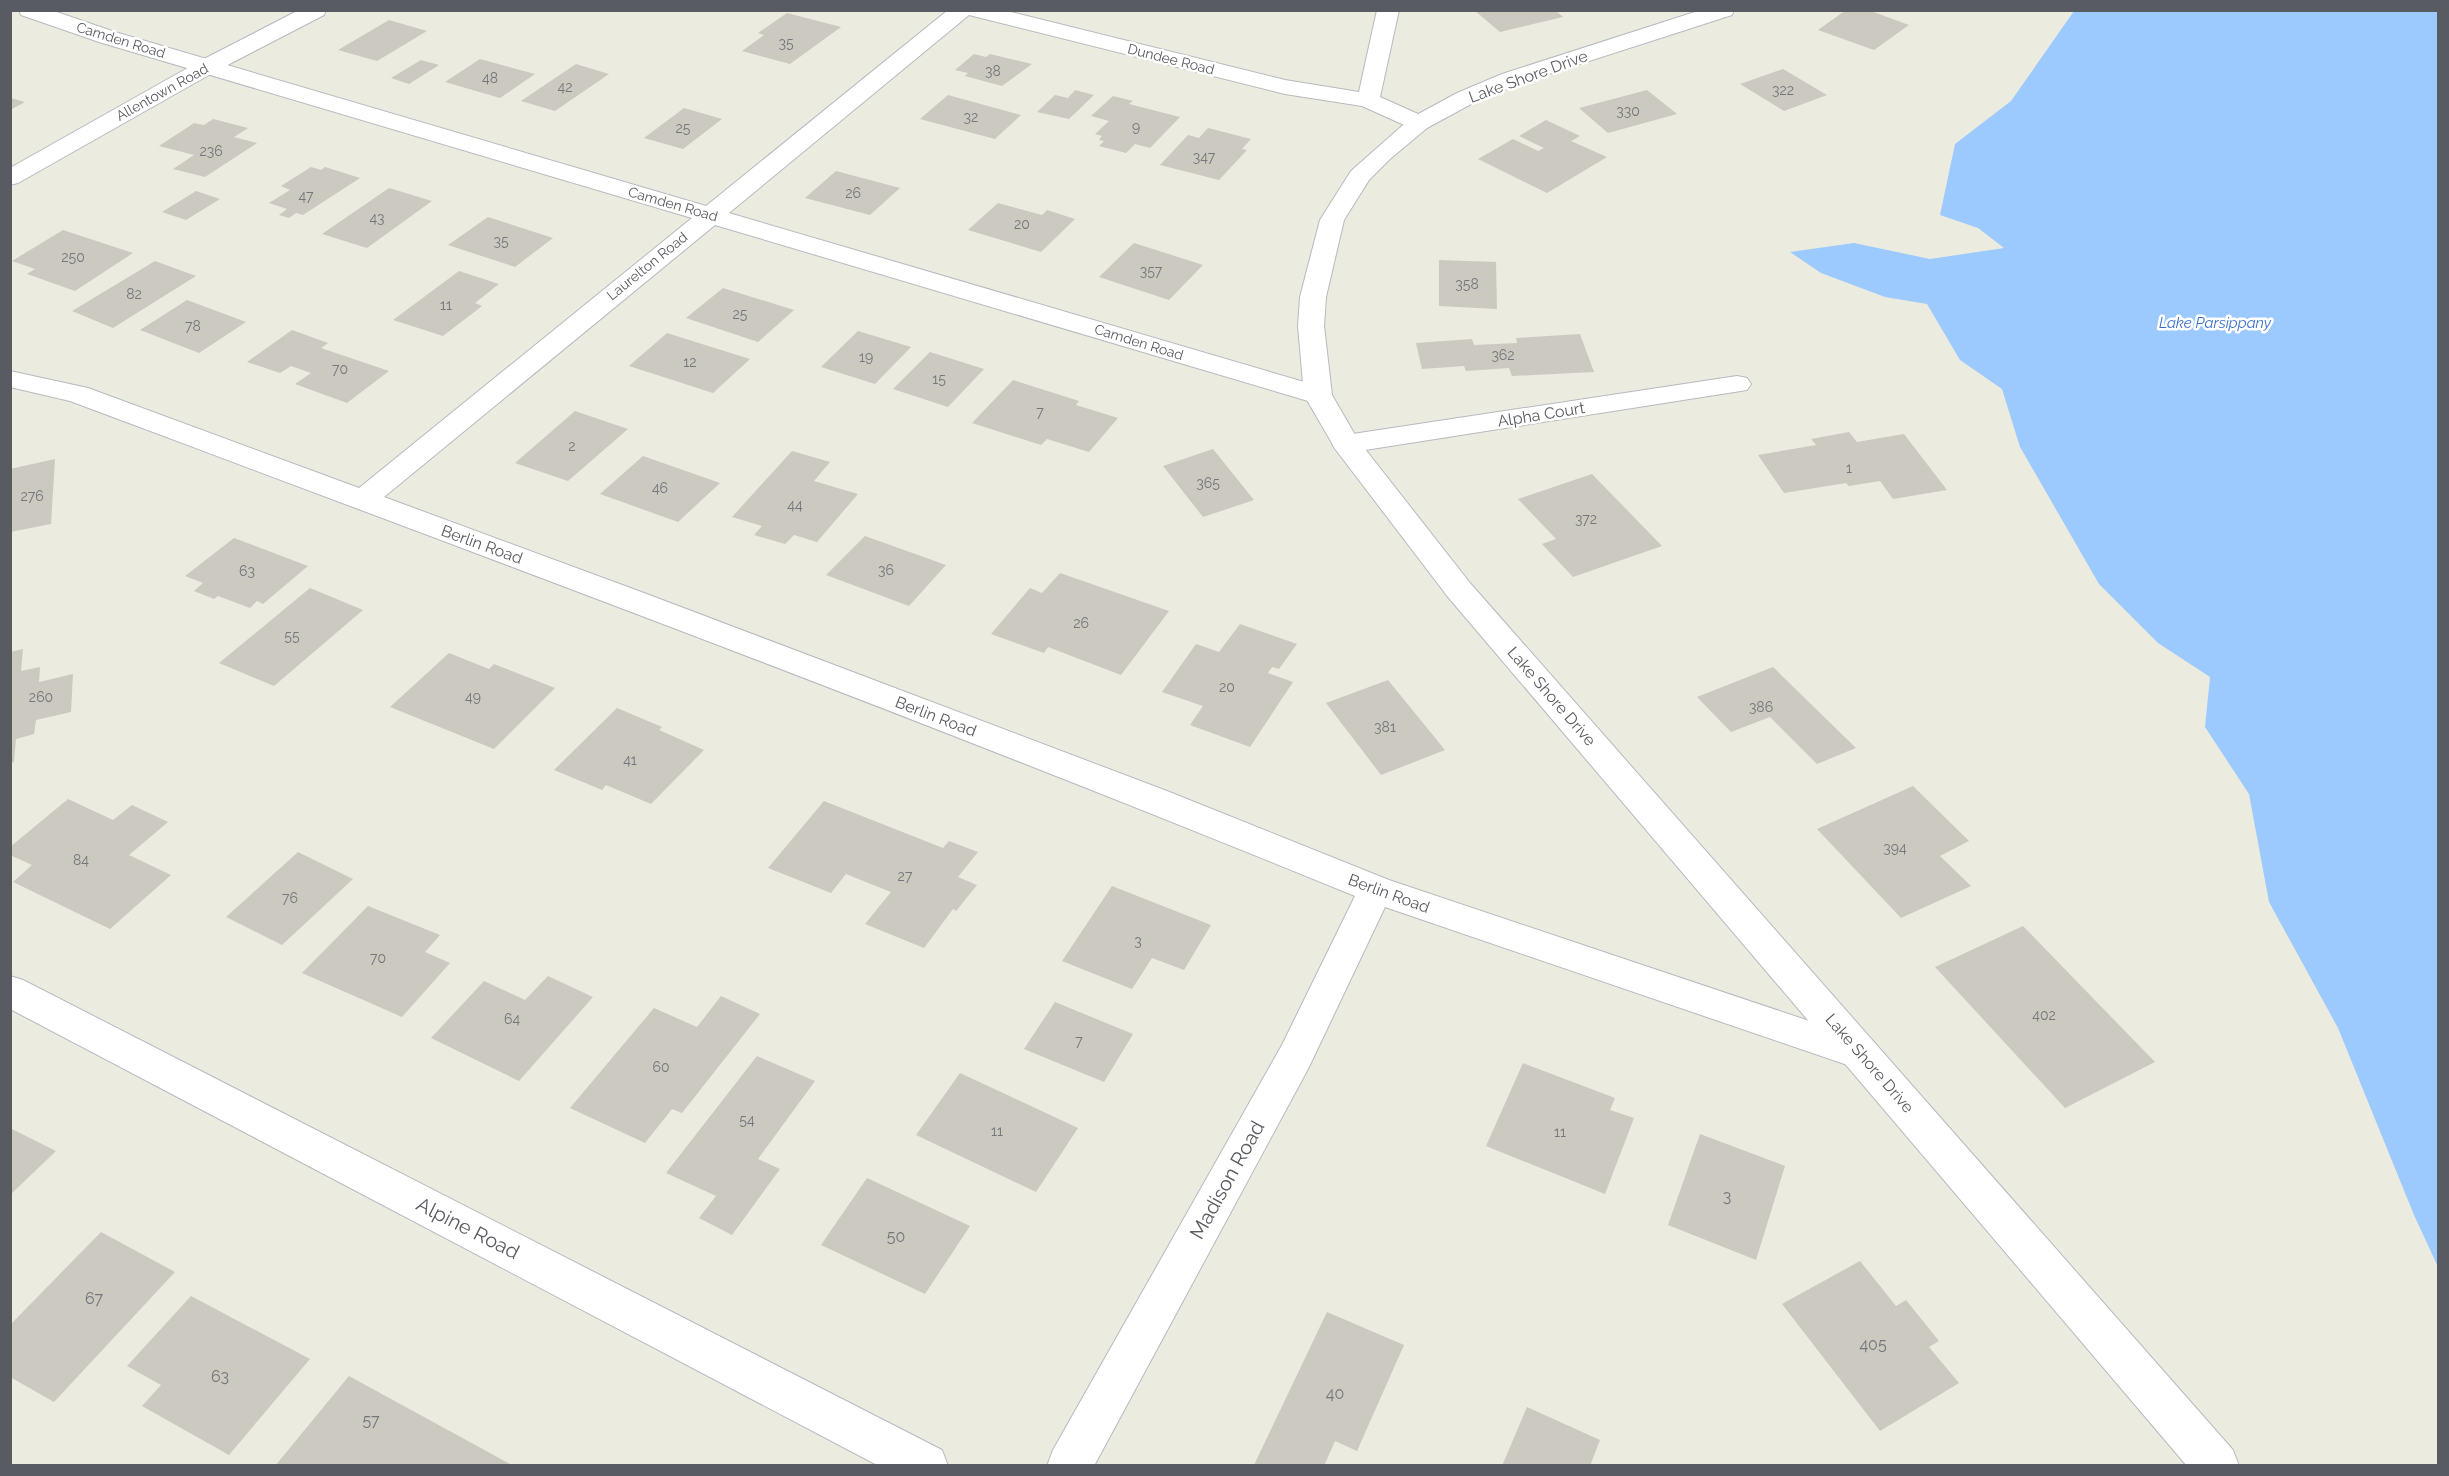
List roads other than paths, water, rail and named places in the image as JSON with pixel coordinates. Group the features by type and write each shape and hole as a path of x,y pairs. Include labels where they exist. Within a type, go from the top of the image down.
{"street":[{"name":"Camden Road","path":"29,10 107,37 1318,395"},
{"name":"Allentown Road","path":"10,178 208,66 316,10"},
{"name":"Laurelton Road","path":"363,500 962,10"},
{"name":"Dundee Road","path":"975,10 1285,87 1368,100 1419,123"},
{"path":"1368,100 1388,10"},
{"name":"Lake Shore Drive","path":"1724,10 1510,79 1465,98 1419,123 1359,176 1332,220 1313,297 1311,326 1318,395 1346,444 1459,590 2217,1466"},
{"name":"Berlin Road","path":"10,379 78,394 633,600 1155,800 1376,890 1862,1054"},
{"name":"Alpha Court","path":"1346,444 1737,384"},
{"name":"Madison Road","path":"1069,1466 1296,1056 1376,890"},
{"name":"Alpine Road","path":"10,991 926,1466"}],"water":[{"name":"Lake Parsippany","path":"2074,11 2438,11 2438,1267 2414,1215 2338,1028 2269,902 2249,794 2205,727 2210,677 2158,643 2099,584 2020,447 2002,389 1960,360 1927,304 1885,297 1821,273 1790,252 1854,243 1930,259 2004,248 1978,228 1940,215 1955,144 2011,101"}]}
